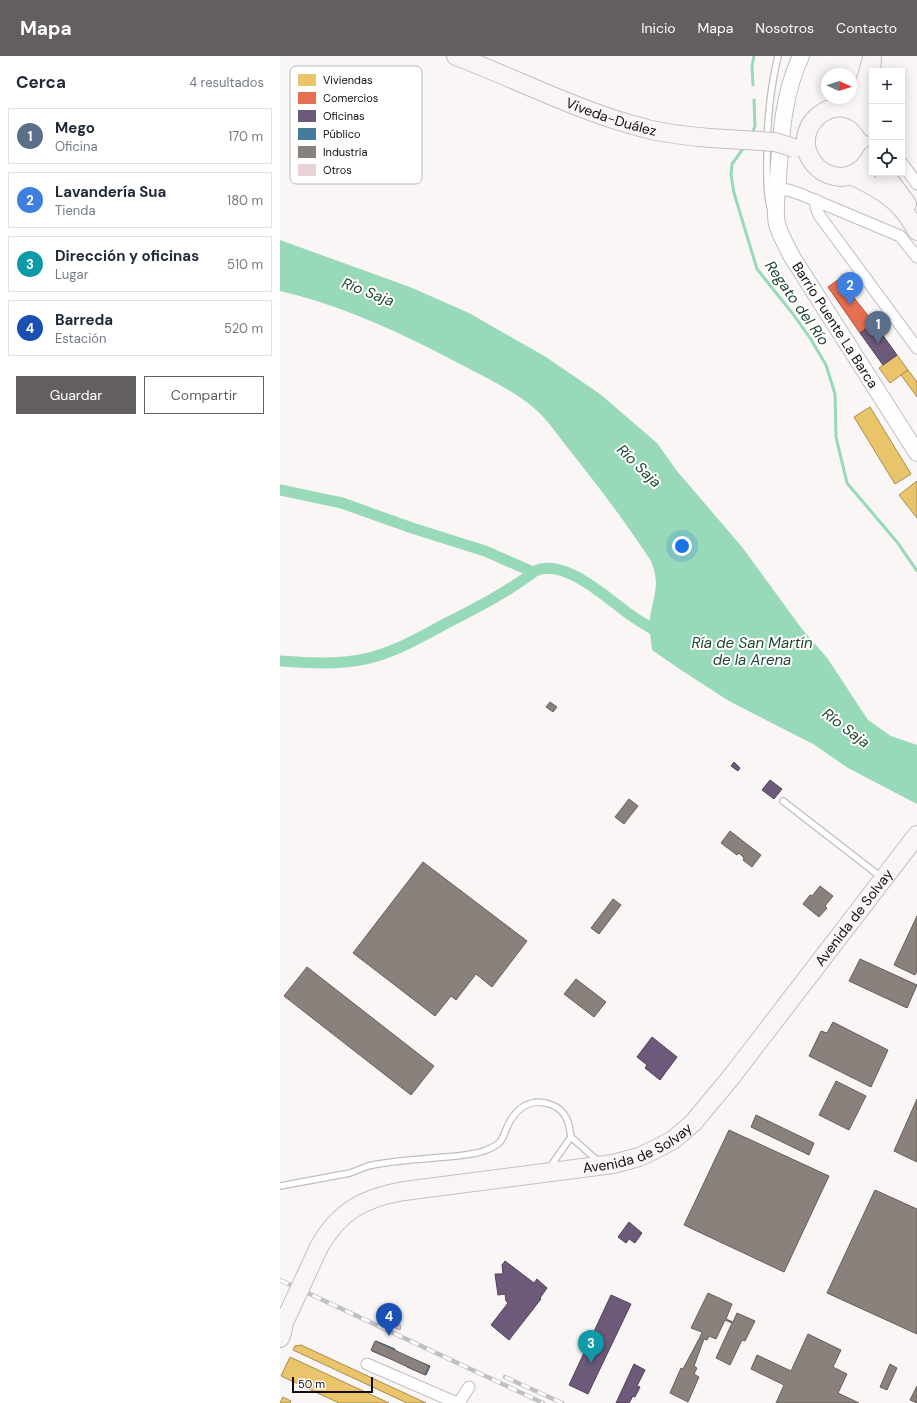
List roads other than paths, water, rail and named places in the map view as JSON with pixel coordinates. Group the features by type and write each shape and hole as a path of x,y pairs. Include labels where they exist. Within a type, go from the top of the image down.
{"main road":[{"name":"Viveda-Duález","path":"456,56 584,109 615,120 645,128 710,138 775,142 801,141"},
{"path":"846,108 857,97 863,88 872,57"},
{"path":"869,104 872,57"},
{"path":"869,124 866,119 857,112 846,108 834,108 823,112 814,119 801,141 812,162 820,170 830,175 840,177 852,175 861,170 869,162"},
{"path":"852,175 892,198 910,214"},
{"path":"886,176 910,214 917,231"},
{"name":"Avenida de Solvay","path":"283,1324 319,1247 328,1232 342,1216 354,1207 376,1197 404,1191 604,1166 631,1160 653,1151 672,1140 693,1123 732,1076 917,835"}],"street":[{"name":"Barrio Puente La Barca","path":"801,56 791,78 785,102 777,189 776,214 778,225 792,257 917,453"},
{"path":"905,168 917,184"},
{"path":"777,189 792,191 816,200 900,236 917,257"},
{"path":"816,200 816,207 819,215 917,348"},
{"path":"367,1364 458,1403 469,1387"}],"lane":[{"path":"776,214 770,210 767,196 767,140 771,91 778,56"},
{"path":"783,801 883,879"},
{"path":"280,1186 350,1172 378,1164 459,1156 483,1152 499,1142 511,1120 519,1110 528,1104 536,1102 553,1106 565,1114 570,1126 571,1137 546,1173"},
{"path":"571,1137 604,1166"}],"water":[{"path":"280,240 410,287 469,313 546,357 600,394 657,443 677,471 742,547 802,629 828,659 868,720 891,736 917,745 917,804 848,768 813,744 729,701 652,650 650,623 656,584 651,561 602,492 544,418 534,408 509,390 420,343 351,313 304,297 280,291"}],"waterway":[{"name":"Regato del Río","path":"753,85 752,66 754,56"},
{"name":"Regato del Río","path":"752,134 755,126 754,100"},
{"name":"Regato del Río","path":"745,146 732,164 731,175 734,193 757,269 793,314 810,338 826,365 835,394 836,437 847,483 897,542 917,571"},
{"path":"280,490 342,503 412,528 485,551 533,572"},
{"path":"280,661 333,663 365,659 386,653 480,606 503,593 535,571 546,568 572,574 585,581 633,617 663,635"}],"railway":[{"path":"280,1280 543,1403"},
{"path":"505,1377 562,1403"}],"place":[{"name":"Lavandería Sua","path":"850,305"},
{"name":"Mego","path":"878,344"},
{"name":"Barreda","path":"389,1336"},
{"name":"Dirección y oficinas","path":"591,1363"}],"water label":[{"name":"Río Saja","path":"368,292"},
{"name":"Río Saja","path":"639,466"},
{"name":"Ría de San Martín de la Arena","path":"752,652"},
{"name":"Río Saja","path":"846,728"}]}
